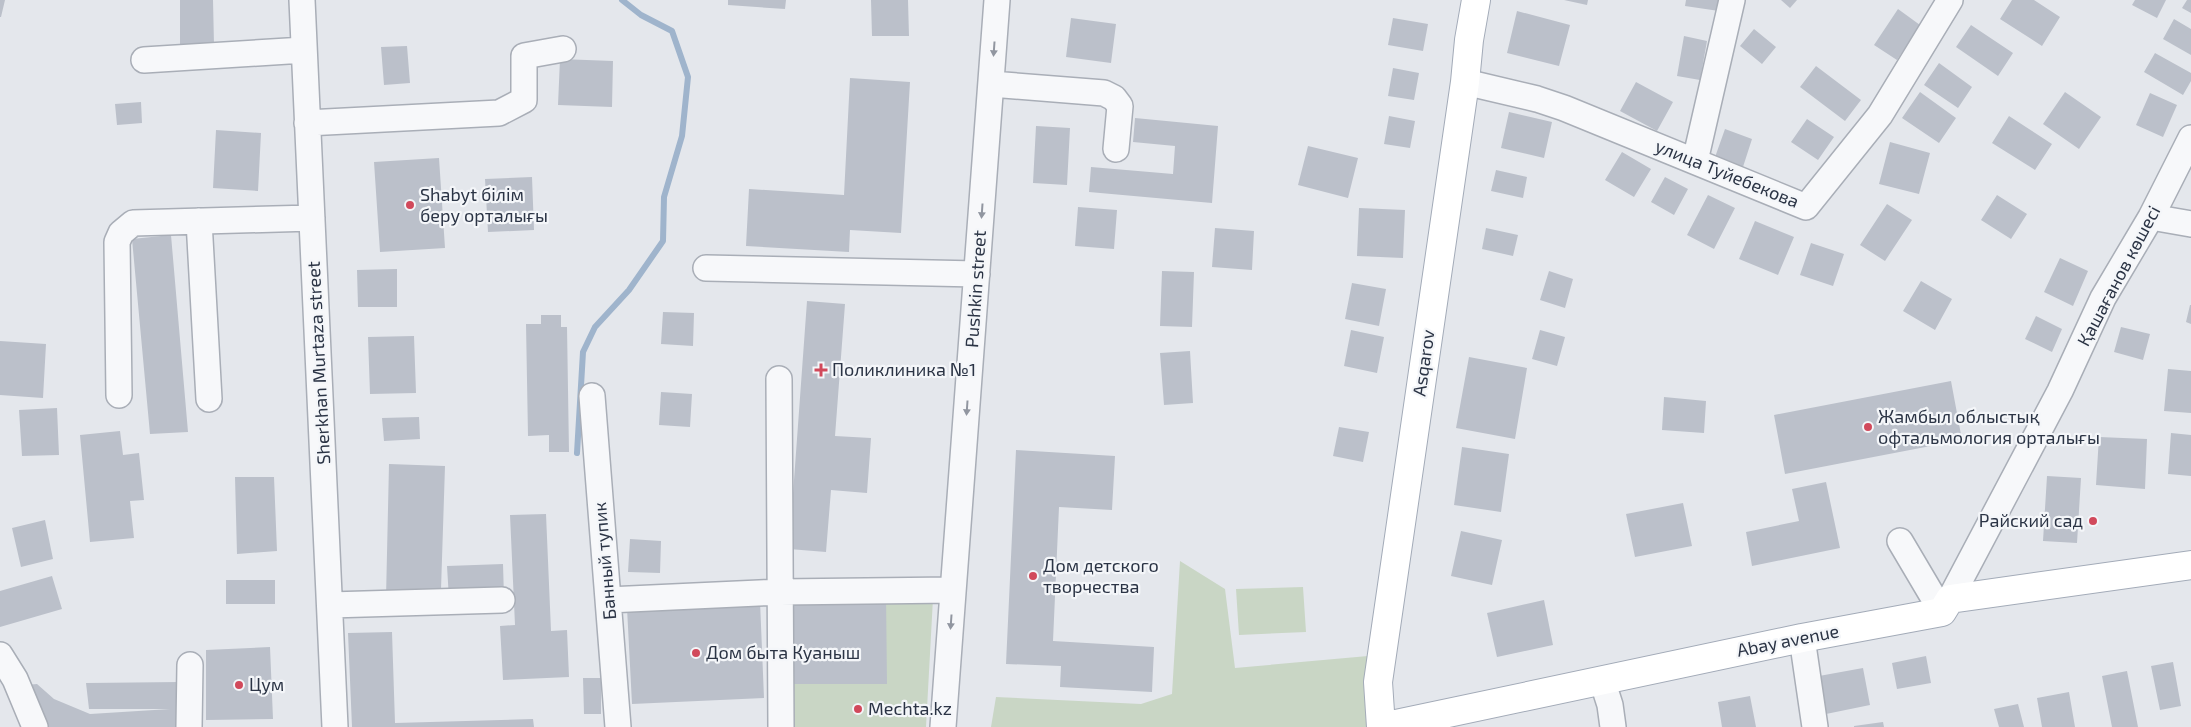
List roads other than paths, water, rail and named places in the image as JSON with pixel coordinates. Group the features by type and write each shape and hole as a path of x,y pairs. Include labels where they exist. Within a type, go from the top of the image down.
{"main road":[{"name":"Asqarov","path":"1382,727 1378,682 1465,82 1468,40 1476,0"},
{"name":"Abay avenue","path":"1382,727 1946,606 2191,565"}],"street":[{"name":"Sherkhan Murtaza street","path":"302,0 336,727"},
{"name":"Pushkin street","path":"943,727 997,0"},
{"path":"1694,161 1732,0"},
{"name":"улица Туйебекова","path":"1465,82 1537,99 1564,108 1806,207 1880,115 1950,0"},
{"path":"144,60 304,50"},
{"path":"308,123 499,113 524,100 524,56 562,50"},
{"path":"991,84 1104,93 1114,98 1120,106 1116,149"},
{"name":"Қашағанов көшесі","path":"1946,606 2060,391 2103,298 2152,217 2191,138"},
{"path":"2152,217 2191,224"},
{"path":"120,395 117,242 121,233 133,223 312,218"},
{"path":"199,221 209,399"},
{"path":"706,268 977,274"},
{"path":"779,379 781,727"},
{"name":"Банный тупик","path":"592,396 618,727"},
{"path":"1900,541 1946,606"},
{"path":"608,600 780,592 953,590"},
{"path":"330,605 502,600"},
{"path":"1802,638 1815,727"},
{"path":"0,655 15,680 35,727"},
{"path":"190,665 190,727"},
{"path":"1602,680 1610,706 1612,727"}],"waterway":[{"path":"577,453 583,352 595,327 629,290 663,241 664,197 682,136 688,77 672,31 641,15 622,0"}],"place":[{"name":"Shabyt білім беру орталығы","path":"410,205"},
{"name":"Поликлиника №1","path":"821,370"},
{"name":"Жамбыл облыстық офтальмология орталығы","path":"1868,427"},
{"name":"Райский сад","path":"2093,521"},
{"name":"Дом детского творчества","path":"1033,576"},
{"name":"Дом быта Куаныш","path":"696,653"},
{"name":"Цум","path":"239,685"},
{"name":"Mechta.kz","path":"858,709"}]}
